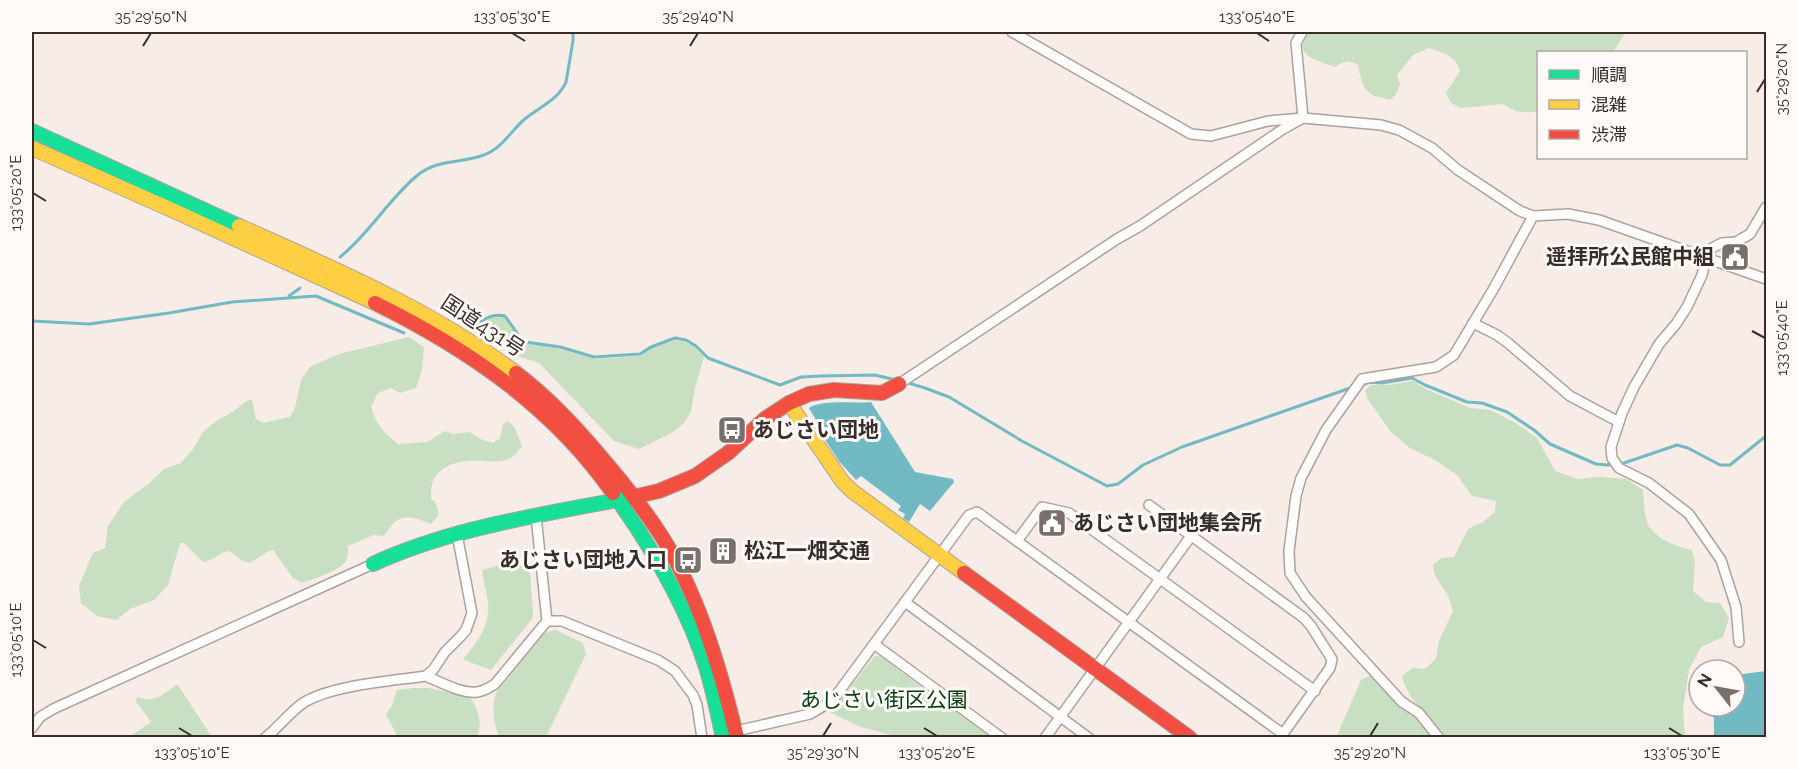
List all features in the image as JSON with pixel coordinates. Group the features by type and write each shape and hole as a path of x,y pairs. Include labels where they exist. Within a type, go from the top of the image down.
{"main road":[{"name":"国道431号","path":"32,131 358,280 429,316 461,334 524,379 555,405 634,496 667,545 687,585 724,683 732,736"},
{"name":"国道431号","path":"32,148 352,292 423,327 483,364 543,414 619,499 651,548 699,646 711,686 732,736"},
{"path":"373,564 401,551 457,534 659,491 695,476 728,453 766,418 789,403 809,394 834,390 882,393 904,381"},
{"path":"789,403 842,481 852,491 1190,738"}],"street":[{"path":"1012,32 1191,134 1211,136 1268,121 1303,118 1365,123 1399,130 1432,148 1458,170 1520,211 1533,216 1568,214 1599,220 1767,279"},
{"path":"1302,32 1296,43 1303,118"},
{"path":"904,381 1283,129 1303,118"},
{"path":"1739,642 1736,607 1727,576 1721,560 1705,535 1689,514 1662,492 1617,465 1611,454 1611,444 1618,422 1642,371 1687,307 1712,248 1722,243 1736,242 1750,234 1767,207"},
{"path":"1439,738 1419,713 1402,702 1306,597 1290,573 1290,545 1296,496 1301,478 1326,430 1362,379 1436,367 1454,355 1533,216"},
{"path":"1473,322 1508,343 1570,396 1618,422"},
{"path":"732,736 810,714 832,701 938,554 969,514 977,512 1282,736 1330,668 1332,659 1308,622 1149,505"},
{"path":"1017,541 1042,507 1070,513 1314,691"},
{"path":"426,676 450,687 474,693 484,691 495,684 547,621 536,516"},
{"path":"265,738 298,708 313,698 340,689 426,676 433,670 445,652 466,630 472,613 457,534"},
{"path":"1046,738 1191,536"},
{"path":"32,728 40,717 53,709 373,564"},
{"path":"904,602 1089,738"},
{"path":"547,621 562,621 666,664 682,678 693,694 702,738"},
{"path":"874,644 1002,738"}],"green space":[{"path":"1308,32 1626,32 1614,51 1537,51 1537,112 1516,111 1503,104 1461,108 1451,103 1446,93 1460,71 1458,65 1444,53 1429,48 1413,55 1397,75 1400,84 1396,94 1390,100 1375,96 1365,87 1358,65 1346,62 1335,67 1314,59 1305,52 1304,40"},
{"path":"500,315 504,316 522,341 596,359 640,356 652,348 676,340 695,347 704,357 691,411 684,423 673,432 639,449 614,441 539,363 514,355 509,349 508,339 503,335 480,331 482,321"},
{"path":"409,337 424,347 422,370 416,388 400,393 391,388 378,393 371,407 381,428 389,436 398,444 427,442 445,431 453,434 470,432 480,439 493,443 500,438 503,424 508,421 515,429 522,446 514,455 505,460 458,463 440,472 432,484 431,495 439,515 431,524 413,518 400,519 394,522 383,536 373,535 348,546 348,556 343,565 302,583 293,578 273,550 250,563 229,551 203,562 184,543 180,543 168,585 154,600 130,609 116,620 97,616 81,603 79,586 93,553 105,548 108,526 124,502 164,469 181,463 203,432 216,421 246,401 252,400 256,419 263,423 290,417 295,408 301,380 310,367 339,354"},
{"path":"1413,381 1470,408 1490,410 1514,422 1537,438 1555,471 1578,479 1600,477 1626,479 1643,490 1646,519 1649,526 1658,536 1692,550 1695,564 1693,591 1706,602 1720,603 1729,618 1723,637 1701,647 1695,658 1687,658 1687,683 1683,708 1685,737 1446,737 1409,694 1402,676 1413,668 1425,669 1436,659 1439,641 1453,611 1448,595 1435,576 1433,565 1442,558 1454,557 1468,529 1483,522 1495,512 1496,501 1472,496 1457,475 1435,460 1410,448 1391,432 1367,398 1365,390 1371,385"},
{"path":"529,557 532,619 491,670 464,660 482,633 487,619 488,603 482,570"},
{"path":"556,630 583,643 586,654 546,737 499,737 494,715 496,693 543,635"},
{"name":"あじさい街区公園","path":"875,656 881,656 987,734 985,737 898,737 861,727 829,712"},
{"path":"1371,675 1418,716 1435,738 1336,738 1361,680"},
{"path":"176,685 212,737 129,737 151,722 135,700 138,697 153,699"},
{"path":"428,688 470,697 479,717 480,727 477,737 398,737 386,715 397,690"}],"water":[{"path":"871,402 915,472 953,479 954,482 930,511 920,504 909,522 903,518 905,514 898,510 901,506 861,476 856,480 839,461 814,423 816,420 809,408 831,403"},
{"path":"1766,671 1766,737 1714,737 1714,718 1747,718 1747,673"}],"waterway":[{"path":"340,257 419,174 433,166 488,153 500,145 520,123 554,98 566,82 573,32"},
{"path":"289,296 300,288"},
{"path":"32,321 89,324 232,302 316,296 404,333"},
{"path":"473,328 487,318 496,315 505,316 522,340 526,342 560,347 594,357 640,354 675,338 686,340 708,358 780,385 801,377 821,376 875,375 896,380"},
{"path":"1362,385 1369,382 1382,383 1412,378 1467,402 1482,403 1507,412 1550,444 1596,464 1624,463 1677,445 1688,448 1720,465 1730,465 1766,436"},
{"path":"905,382 949,397 1022,441 1107,486 1118,484 1143,465 1182,447 1353,387"}],"traffic: fast":[{"path":"32,131 239,226"},
{"path":"613,493 641,534 678,598 706,667 723,738"},
{"path":"373,564 436,540 503,522 637,496"}],"traffic: slow":[{"path":"32,148 375,303"},
{"path":"239,226 417,310 484,350 516,373"},
{"path":"789,403 842,481 852,491 964,573"}],"traffic: jam":[{"path":"375,303 443,340 506,383 564,434 613,493"},
{"path":"516,373 550,402 591,445 636,500 667,545 690,590 709,638 737,738"},
{"path":"637,496 659,491 695,476 728,453 766,418 789,403 809,394 834,390 882,393 899,384"},
{"path":"964,573 1190,738"}],"place":[{"name":"遥拝所公民館中組","path":"1735,257"},
{"name":"あじさい団地","path":"732,430"},
{"name":"あじさい団地集会所","path":"1052,523"},
{"name":"松江一畑交通","path":"723,551"},
{"name":"あじさい団地入口","path":"688,560"}]}
